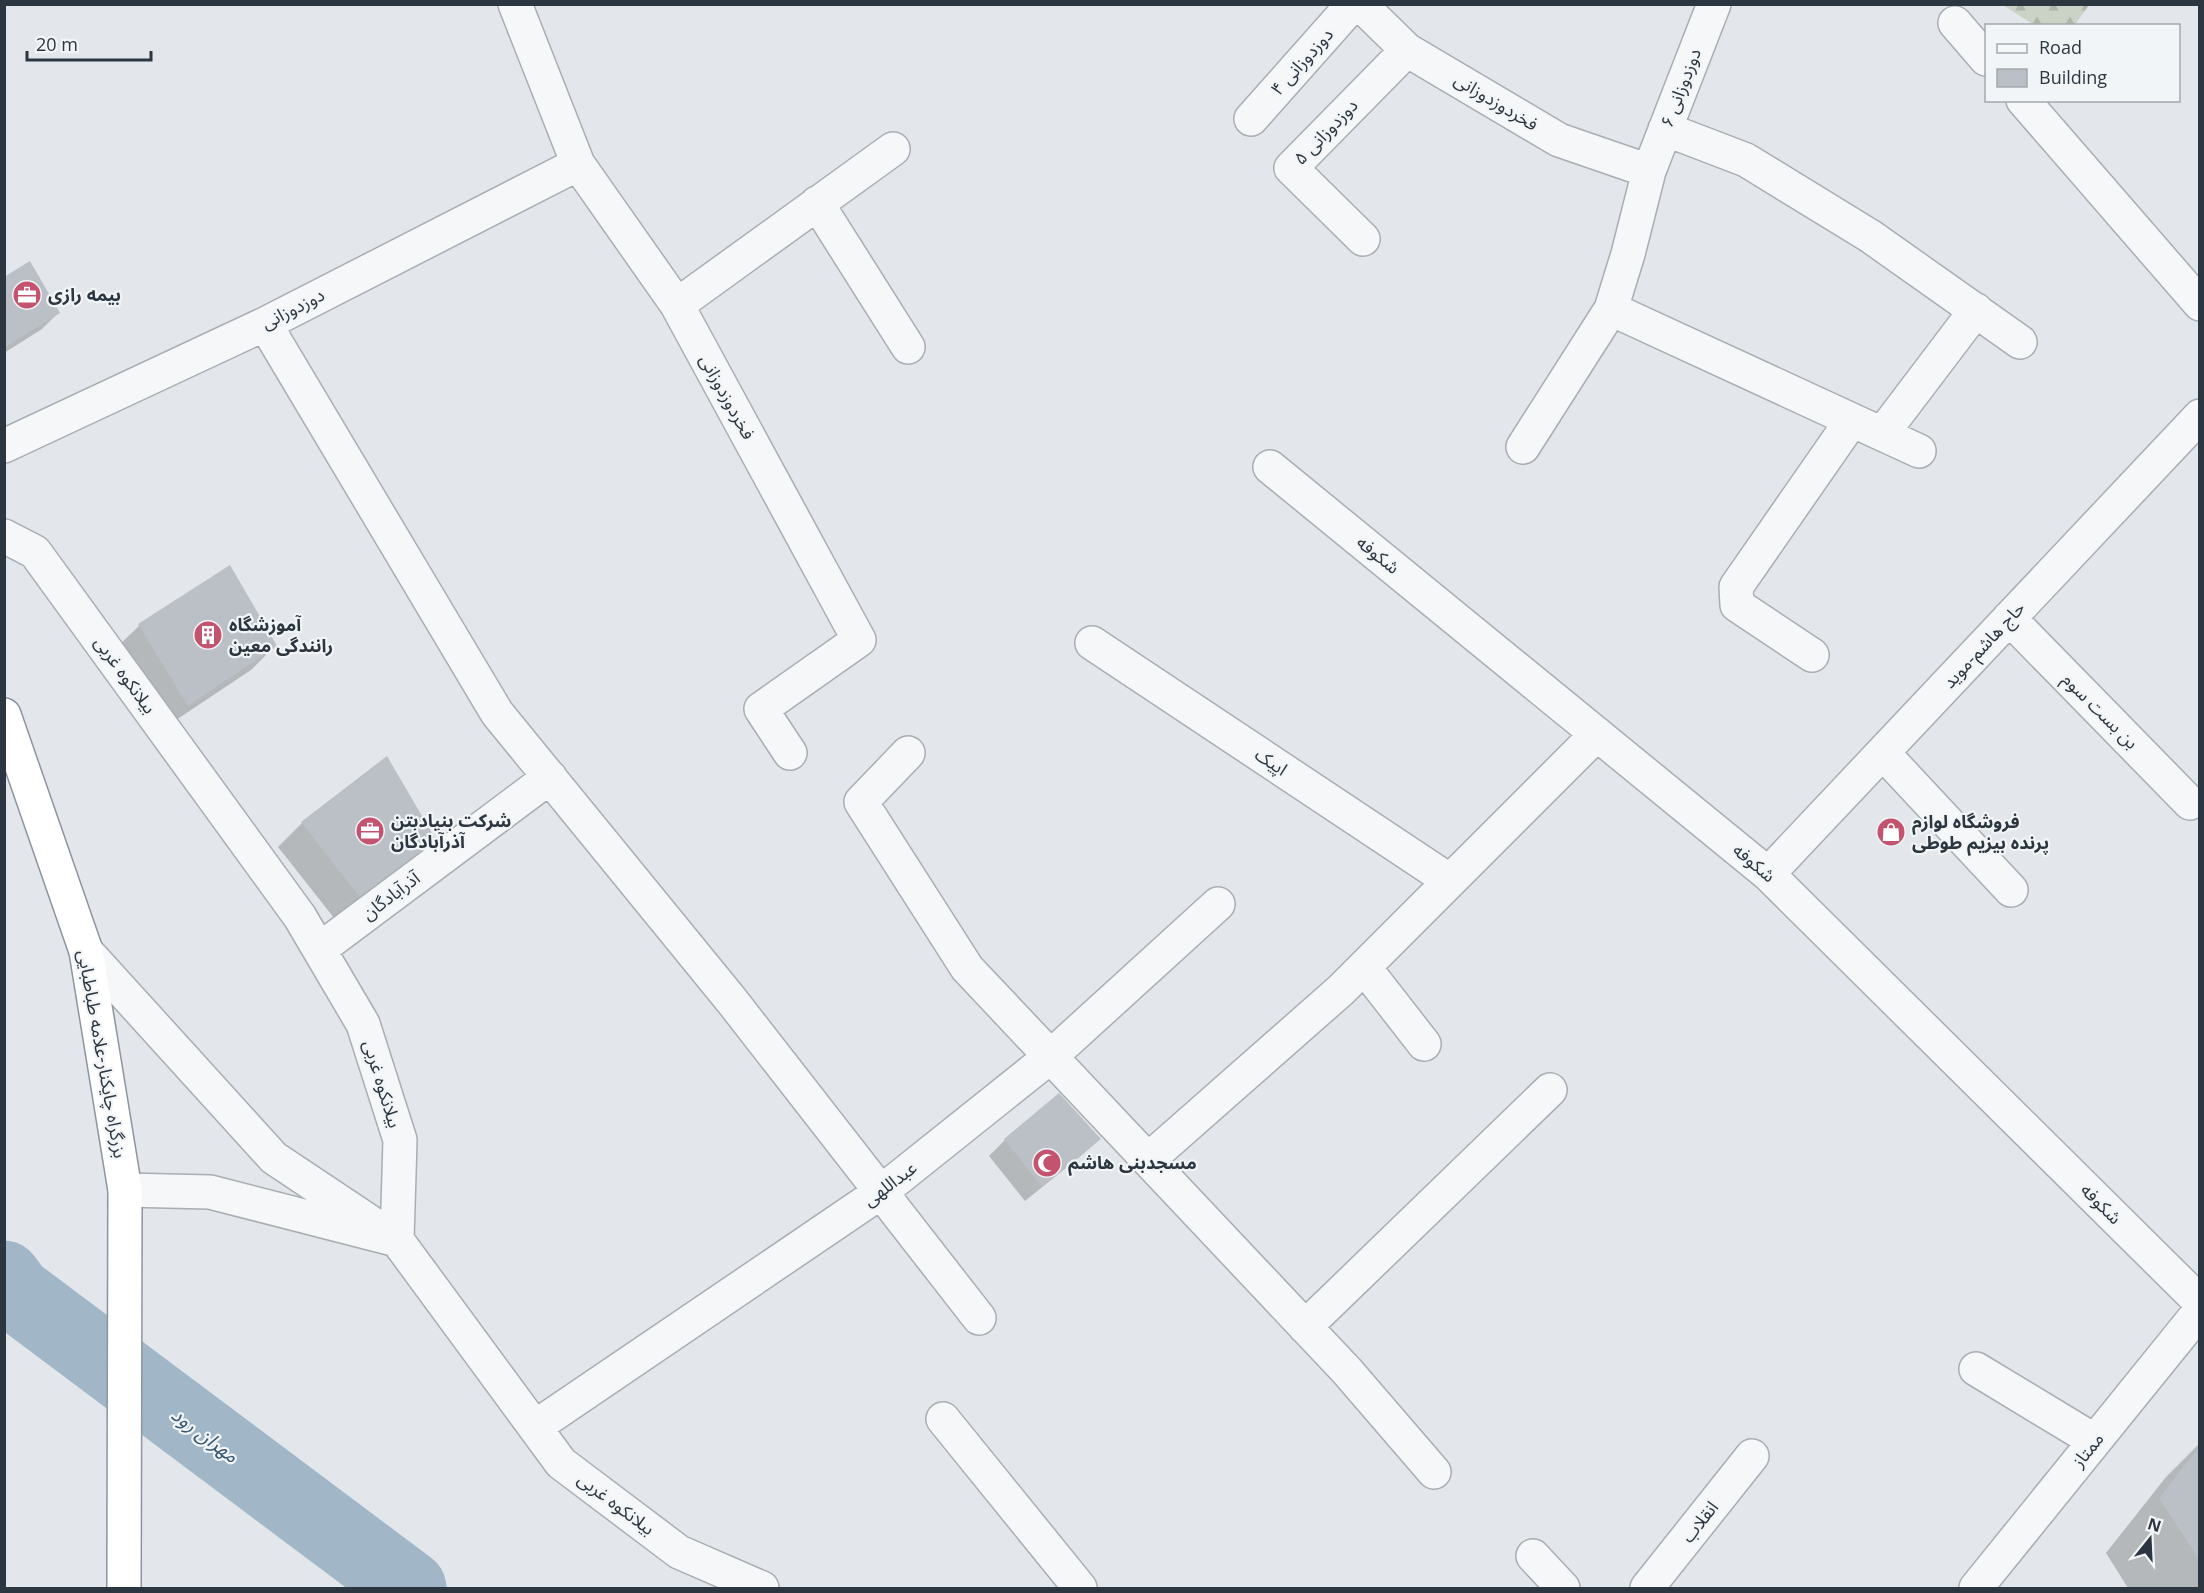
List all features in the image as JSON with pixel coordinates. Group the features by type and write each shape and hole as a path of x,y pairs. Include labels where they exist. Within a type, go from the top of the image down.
{"highway":[{"name":"بزرگراه چایکنار-علامه طباطبایی","path":"4,715 86,951 125,1190 123,1579"}],"street":[{"name":"فخردوزدوزانی","path":"515,4 578,164 677,304 859,640 761,709 790,753"},
{"name":"دوزدوزانی ۴","path":"1251,119 1353,4"},
{"name":"فخردوزدوزانی","path":"1360,4 1407,50 1558,140 1649,171"},
{"name":"دوزدوزانی ۶","path":"1523,447 1611,309 1649,171 1714,4"},
{"path":"1955,23 1985,58"},
{"name":"دوزدوزانی ۵","path":"1364,239 1291,168 1407,50"},
{"path":"2025,102 2199,304"},
{"path":"1665,129 1746,160 1870,236 2020,342"},
{"path":"677,304 893,148"},
{"name":"دوزدوزانی","path":"4,446 265,324 578,164"},
{"path":"817,203 908,347"},
{"path":"1611,309 1919,451"},
{"path":"1882,434 1976,310"},
{"path":"265,324 497,713 732,1001 979,1318"},
{"name":"حاج هاشم-موید","path":"1768,874 2199,416"},
{"path":"1812,655 1737,605 1736,587 1852,420"},
{"name":"شکوفه","path":"1270,467 1768,874 2199,1302"},
{"name":"بیلانکوه غربی","path":"4,536 35,552 300,917 363,1024 400,1140 397,1240 561,1463 679,1552 762,1588"},
{"name":"بن بست سوم","path":"2009,618 2190,803"},
{"name":"اپیک","path":"1092,643 1450,881"},
{"path":"1148,1160 1341,990 1597,734"},
{"path":"908,753 861,802 967,968 1305,1327 1434,1472"},
{"path":"1883,753 2011,890"},
{"name":"آذرآبادگان","path":"320,949 550,777"},
{"name":"عبداللهی","path":"535,1427 881,1192 1050,1057 1218,904"},
{"path":"86,951 274,1158 397,1240"},
{"path":"1364,966 1424,1044"},
{"path":"1305,1327 1550,1090"},
{"path":"125,1190 210,1192 397,1240"},
{"name":"ممتاز","path":"1977,1588 2199,1311"},
{"path":"1976,1369 2095,1441"},
{"path":"943,1419 1080,1588"},
{"name":"انقلاب","path":"1647,1588 1752,1456"},
{"path":"1533,1556 1563,1588"}],"green space":[{"path":"2003,5 2089,5 2075,24 2032,24"}],"building":[{"name":"بیمه رازی","path":"30,261 60,313 4,348 4,277"},
{"name":"آموزشگاه رانندگی معین","path":"230,565 277,646 188,706 138,624"},
{"name":"شرکت بنیادبتن آذرآبادگان","path":"387,756 436,840 362,900 301,822"},
{"name":"مسجدبنی هاشم","path":"1059,1093 1101,1139 1042,1187 1004,1139"},
{"path":"2200,1446 2200,1561 2159,1498"}],"waterway":[{"name":"مهران رود","path":"4,1278 15,1293 409,1588"}],"place":[{"name":"بیمه رازی","path":"27,295"},
{"name":"آموزشگاه رانندگی معین","path":"208,635"},
{"name":"شرکت بنیادبتن آذرآبادگان","path":"370,831"},
{"name":"فروشگاه لوازم پرنده بیزیم طوطی","path":"1891,832"},
{"name":"مسجدبنی هاشم","path":"1047,1163"}]}
